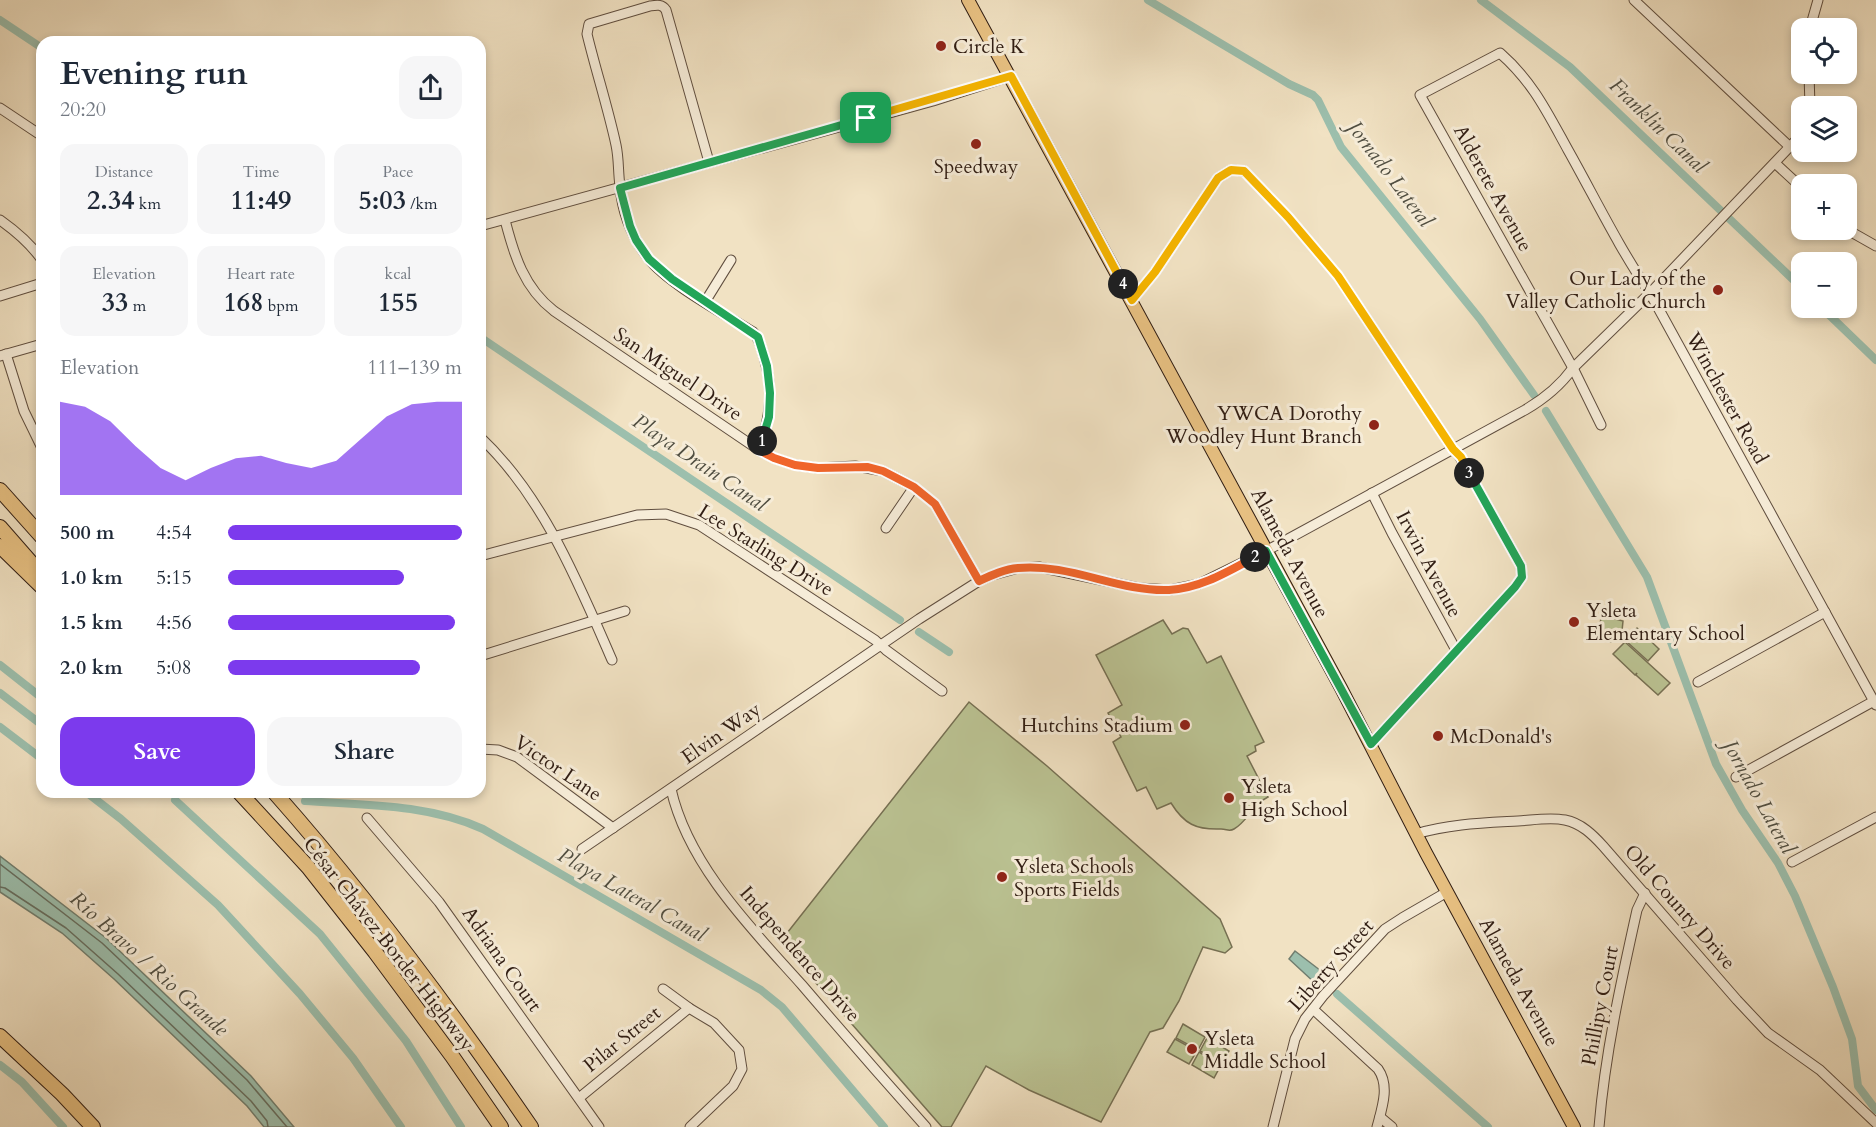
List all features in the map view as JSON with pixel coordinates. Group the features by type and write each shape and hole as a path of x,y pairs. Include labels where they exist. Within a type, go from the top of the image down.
{"highway":[{"path":"0,490 36,530"},
{"path":"0,527 36,568"},
{"path":"0,546 36,581"},
{"name":"César Chávez Border Highway","path":"245,798 308,867 375,952 501,1127"},
{"name":"César Chávez Border Highway","path":"279,798 402,945 531,1127"},
{"path":"0,1036 62,1094 93,1127"}],"main road":[{"name":"Alameda Avenue","path":"968,0 1371,744 1416,834 1574,1127"}],"street":[{"path":"1634,0 1790,147"},
{"path":"1813,18 1818,0"},
{"path":"710,162 666,10 660,5 650,6 589,24 586,34 615,143 620,188 636,240 649,259 672,279 753,332 760,342 769,379 770,407 766,430 759,450"},
{"name":"Alderete Avenue","path":"1500,53 1420,95 1573,368 1601,425"},
{"name":"Winchester Road","path":"1500,53 1519,70 1530,84 1631,266 1650,293 1875,703"},
{"path":"486,225 933,101 1011,76"},
{"path":"0,108 36,132"},
{"name":"Elvin Way","path":"582,849 919,619 979,581 1006,570 1039,567 1139,588 1170,590 1199,584 1372,494 1543,399 1650,293 1790,147"},
{"path":"1775,162 1791,177"},
{"path":"1132,300 1155,272 1218,178 1231,170 1244,171 1288,217 1338,276 1453,449 1461,457 1521,566 1520,581 1515,587 1371,744"},
{"path":"0,220 36,252"},
{"name":"San Miguel Drive","path":"505,220 517,262 531,289 543,303 774,458 795,465 818,468 855,466 875,469 896,476 914,487 935,504 979,581"},
{"path":"1857,235 1876,246"},
{"path":"705,302 731,260"},
{"path":"0,296 36,285"},
{"path":"36,346 3,355 36,436"},
{"path":"486,450 517,479 554,536 612,660"},
{"path":"886,528 914,487"},
{"name":"Irwin Avenue","path":"1372,494 1456,650"},
{"name":"Lee Starling Drive","path":"486,554 637,515 666,514 681,518 699,525 880,646 942,691"},
{"path":"486,654 625,611"},
{"path":"1698,682 1825,612"},
{"path":"1736,777 1875,703"},
{"name":"Victor Lane","path":"486,749 498,750 517,757 613,828"},
{"name":"Independence Drive","path":"671,789 686,831 733,906 926,1127"},
{"path":"1792,862 1876,817"},
{"name":"Adriana Court","path":"367,818 439,902 599,1127"},
{"name":"Old County Drive","path":"1416,834 1434,828 1544,819 1567,820 1582,827 1592,834 1768,1033 1820,1070 1876,1122"},
{"name":"Liberty Street","path":"1273,1127 1295,1039 1300,1027 1313,1009 1385,929 1447,892"},
{"name":"Phillipy Court","path":"1599,1127 1602,1090 1616,1012 1637,910 1645,893"},
{"path":"663,989 688,1008 714,1023 740,1050 742,1069 733,1086 690,1127"},
{"name":"Pilar Street","path":"579,1098 688,1008"},
{"path":"1313,1009 1383,1075 1385,1089 1378,1122 1392,1127"}],"shaded area":[{"path":"1608,617 1623,621 1622,631 1611,642 1606,640 1606,637 1599,631 1601,618"},
{"name":"Hutchins Stadium","path":"1163,620 1172,634 1183,628 1188,629 1207,663 1221,656 1264,742 1255,746 1256,751 1247,756 1268,797 1232,830 1198,827 1186,821 1171,803 1157,809 1146,787 1137,791 1113,742 1121,737 1108,713 1122,705 1096,655"},
{"path":"1637,628 1659,649 1648,661 1626,641"},
{"path":"1625,642 1670,683 1658,695 1636,675 1637,673 1635,675 1613,654"},
{"name":"Ysleta Schools Sports Fields","path":"969,702 1047,766 1220,919 1232,947 1225,953 1203,947 1179,1001 1163,1028 1150,1032 1101,1122 1029,1090 986,1066 951,1127 942,1127 780,942"},
{"path":"1183,1024 1205,1037 1198,1050 1176,1038"},
{"path":"1207,1038 1229,1051 1222,1064 1200,1051"},
{"path":"1175,1039 1197,1051 1189,1064 1167,1052"},
{"path":"1199,1052 1221,1065 1214,1078 1192,1065"}],"water":[{"path":"0,856 106,938 251,1076 294,1127 264,1127 247,1106 114,979 62,933 0,892"},
{"path":"1295,951 1325,974 1316,984 1289,959"}],"waterway":[{"name":"Jornado Lateral","path":"1148,0 1318,100 1341,147 1480,319 1534,395"},
{"name":"Franklin Canal","path":"1481,0 1570,67 1791,278"},
{"name":"Playa Drain Canal","path":"0,20 36,44"},
{"name":"Franklin Canal","path":"1832,318 1876,360"},
{"name":"Playa Drain Canal","path":"486,341 900,620"},
{"name":"Jornado Lateral","path":"1546,411 1647,577 1716,764 1742,810 1778,863 1795,896 1852,1039 1858,1086 1876,1110"},
{"name":"Playa Drain Canal","path":"919,632 949,652"},
{"path":"0,665 36,693"},
{"name":"Playa Lateral Canal","path":"0,693 36,720"},
{"path":"0,727 36,754"},
{"path":"94,798 121,819 218,905 300,994 353,1058 401,1127"},
{"path":"175,800 320,934 406,1041 461,1127"},
{"name":"Playa Lateral Canal","path":"305,801 418,810 483,829 761,990 782,1007 884,1127"},
{"name":"Playa Drain Canal","path":"1337,994 1488,1127"},
{"path":"0,1065 22,1082 63,1127"}],"place":[{"name":"Circle K","path":"941,46"},
{"name":"Speedway","path":"976,144"},
{"name":"Our Lady of the Valley Catholic Church","path":"1718,290"},
{"name":"YWCA Dorothy Woodley Hunt Branch","path":"1374,425"},
{"name":"Ysleta Elementary School","path":"1574,622"},
{"name":"Hutchins Stadium","path":"1185,725"},
{"name":"McDonald's","path":"1438,736"},
{"name":"Ysleta High School","path":"1229,798"},
{"name":"Ysleta Schools Sports Fields","path":"1002,877"},
{"name":"Ysleta Middle School","path":"1192,1049"}],"route":[{"path":"1011,76 1132,300 1155,272 1218,178 1225,172 1239,169 1249,175 1288,217 1338,276 1453,449 1461,457 1521,566 1522,573 1515,587 1371,744 1266,551 1212,579 1170,590 1139,588 1039,567 1006,570 979,581 935,504 927,496 896,476 868,467 818,468 795,465 759,450 769,417 770,393 767,366 758,337 672,279 649,259 630,226 620,188 866,118 933,101 1011,76"}],"water label":[{"name":"Río Bravo / Rio Grande","path":"149,964"}]}
